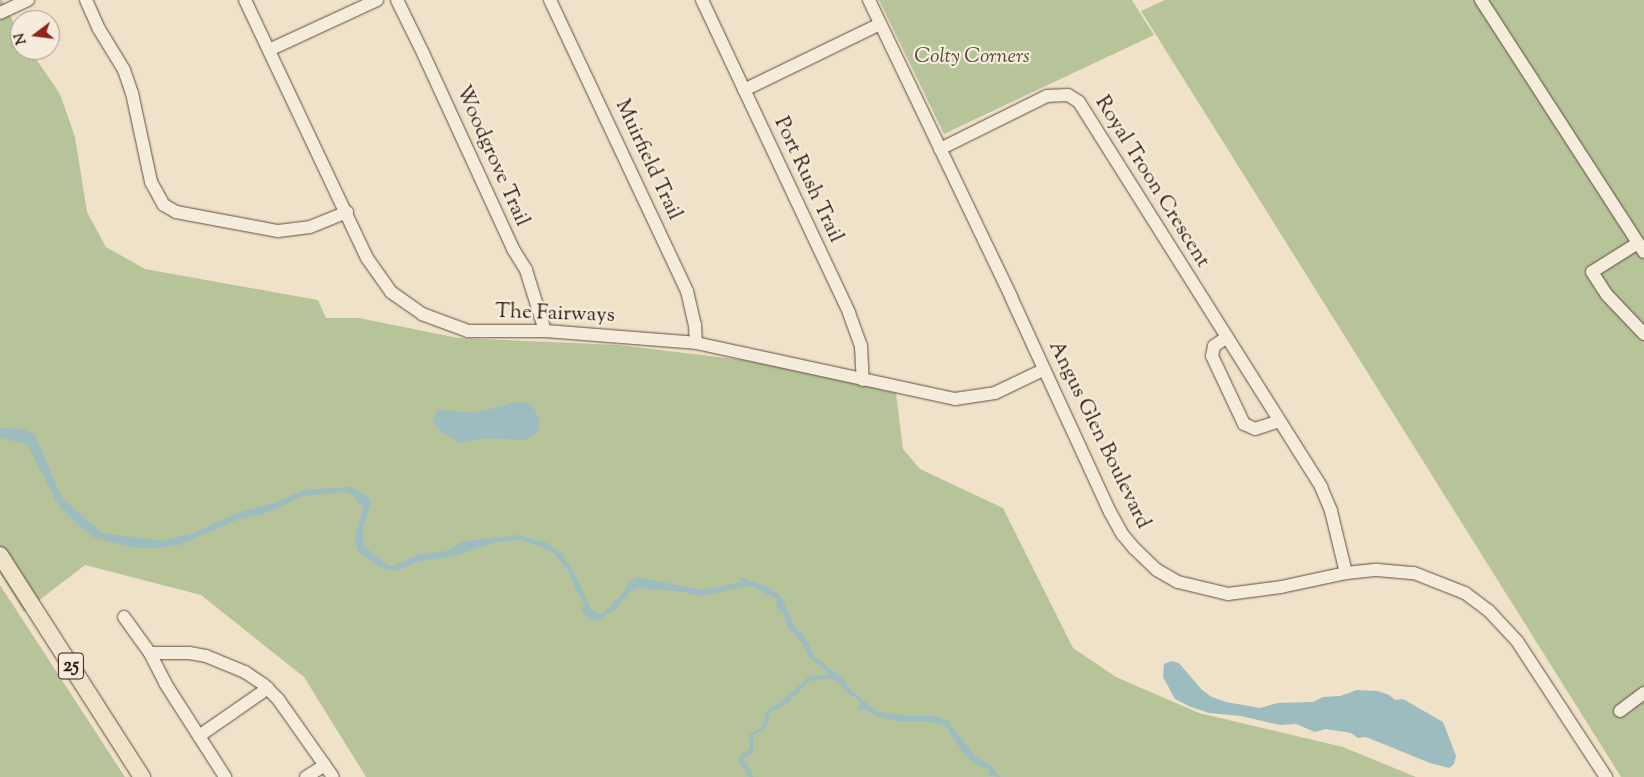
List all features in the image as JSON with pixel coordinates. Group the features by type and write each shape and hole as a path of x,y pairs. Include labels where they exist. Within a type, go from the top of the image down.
{"main road":[{"name":"25","path":"0,555 142,777"}],"street":[{"path":"0,13 28,0"},
{"path":"86,0 100,30 124,70 132,93 151,182 164,205 176,212 278,230 310,227 347,212"},
{"name":"The Fairways","path":"245,0 347,212 367,258 391,292 422,314 468,331 545,331 696,342 863,380 943,397 964,399 995,393 1043,370"},
{"path":"269,50 377,0"},
{"name":"Woodgrove Trail","path":"397,0 513,249 526,270 545,331"},
{"name":"Muirfield Trail","path":"550,0 687,291 695,325 696,342"},
{"name":"Port Rush Trail","path":"702,0 849,313 861,346 863,380"},
{"name":"Angus Glen Boulevard","path":"869,0 1117,526 1128,542 1158,570 1187,585 1228,594 1282,587 1346,573 1377,570 1414,573 1465,593 1489,611 1525,652 1606,777"},
{"path":"1481,0 1641,247 1592,272 1607,295 1644,334"},
{"path":"744,90 880,24"},
{"name":"Royal Troon Crescent","path":"940,150 1047,96 1068,95 1079,102 1327,499 1346,573"},
{"path":"1227,337 1214,346 1212,356 1244,424 1255,429 1279,421"},
{"path":"124,617 150,653 164,683 225,777"},
{"path":"150,653 189,653 206,656 245,672 268,688 289,712 333,777"},
{"path":"199,736 268,688"},
{"path":"1620,711 1644,693"},
{"path":"306,777 325,765"}],"green space":[{"path":"0,0 2,0 10,16 10,60 37,60 60,94 75,137 87,212 106,247 145,269 318,300 326,318 359,318 458,338 618,345 752,361 896,393 903,449 920,469 1003,508 1073,648 1116,677 1199,713 1343,747 1416,777 366,777 304,677 201,595 85,565 24,612 0,573"},
{"name":"Colty Corners","path":"879,0 1132,0 1154,35 944,134"},
{"path":"1165,0 1644,0 1644,777 1621,777 1141,11"},
{"path":"0,585 125,777 0,777"}],"water":[{"path":"515,402 531,404 540,419 538,431 526,440 489,438 461,443 442,433 432,421 438,410 476,413"},
{"path":"0,428 24,429 35,435 62,498 102,533 163,541 196,532 237,513 274,503 304,490 351,487 366,495 371,504 363,527 363,545 388,566 394,566 419,554 448,551 460,542 518,535 547,543 561,553 575,574 591,609 599,615 610,607 625,590 629,582 637,577 701,590 742,582 739,578 766,586 781,596 794,625 805,637 814,656 842,678 852,691 877,712 906,716 935,716 948,721 975,756 990,765 1001,777 988,775 990,772 988,769 979,766 965,756 946,726 926,721 900,722 877,716 864,709 858,711 859,701 849,695 837,681 829,678 809,681 787,704 771,712 766,728 753,736 753,751 743,759 753,774 753,777 749,777 739,761 739,757 750,748 749,734 762,727 767,710 783,700 808,677 829,674 808,656 803,644 787,626 783,613 777,608 776,599 753,587 746,586 702,596 678,591 637,588 629,593 616,609 597,621 590,619 581,611 585,605 576,591 569,572 554,554 540,546 520,540 496,542 451,557 421,561 396,571 383,569 360,553 356,546 355,538 363,508 352,495 345,492 302,496 281,507 260,515 239,519 179,545 137,548 95,538 82,529 58,505 27,444 0,438"},
{"path":"1171,661 1179,663 1202,690 1212,697 1226,702 1260,708 1277,703 1313,702 1323,697 1340,696 1357,690 1378,691 1389,695 1395,700 1403,699 1443,722 1456,756 1454,764 1449,768 1430,763 1366,737 1358,738 1351,733 1326,729 1315,732 1296,724 1280,725 1241,716 1209,713 1191,707 1175,699 1163,677 1164,664"}]}
